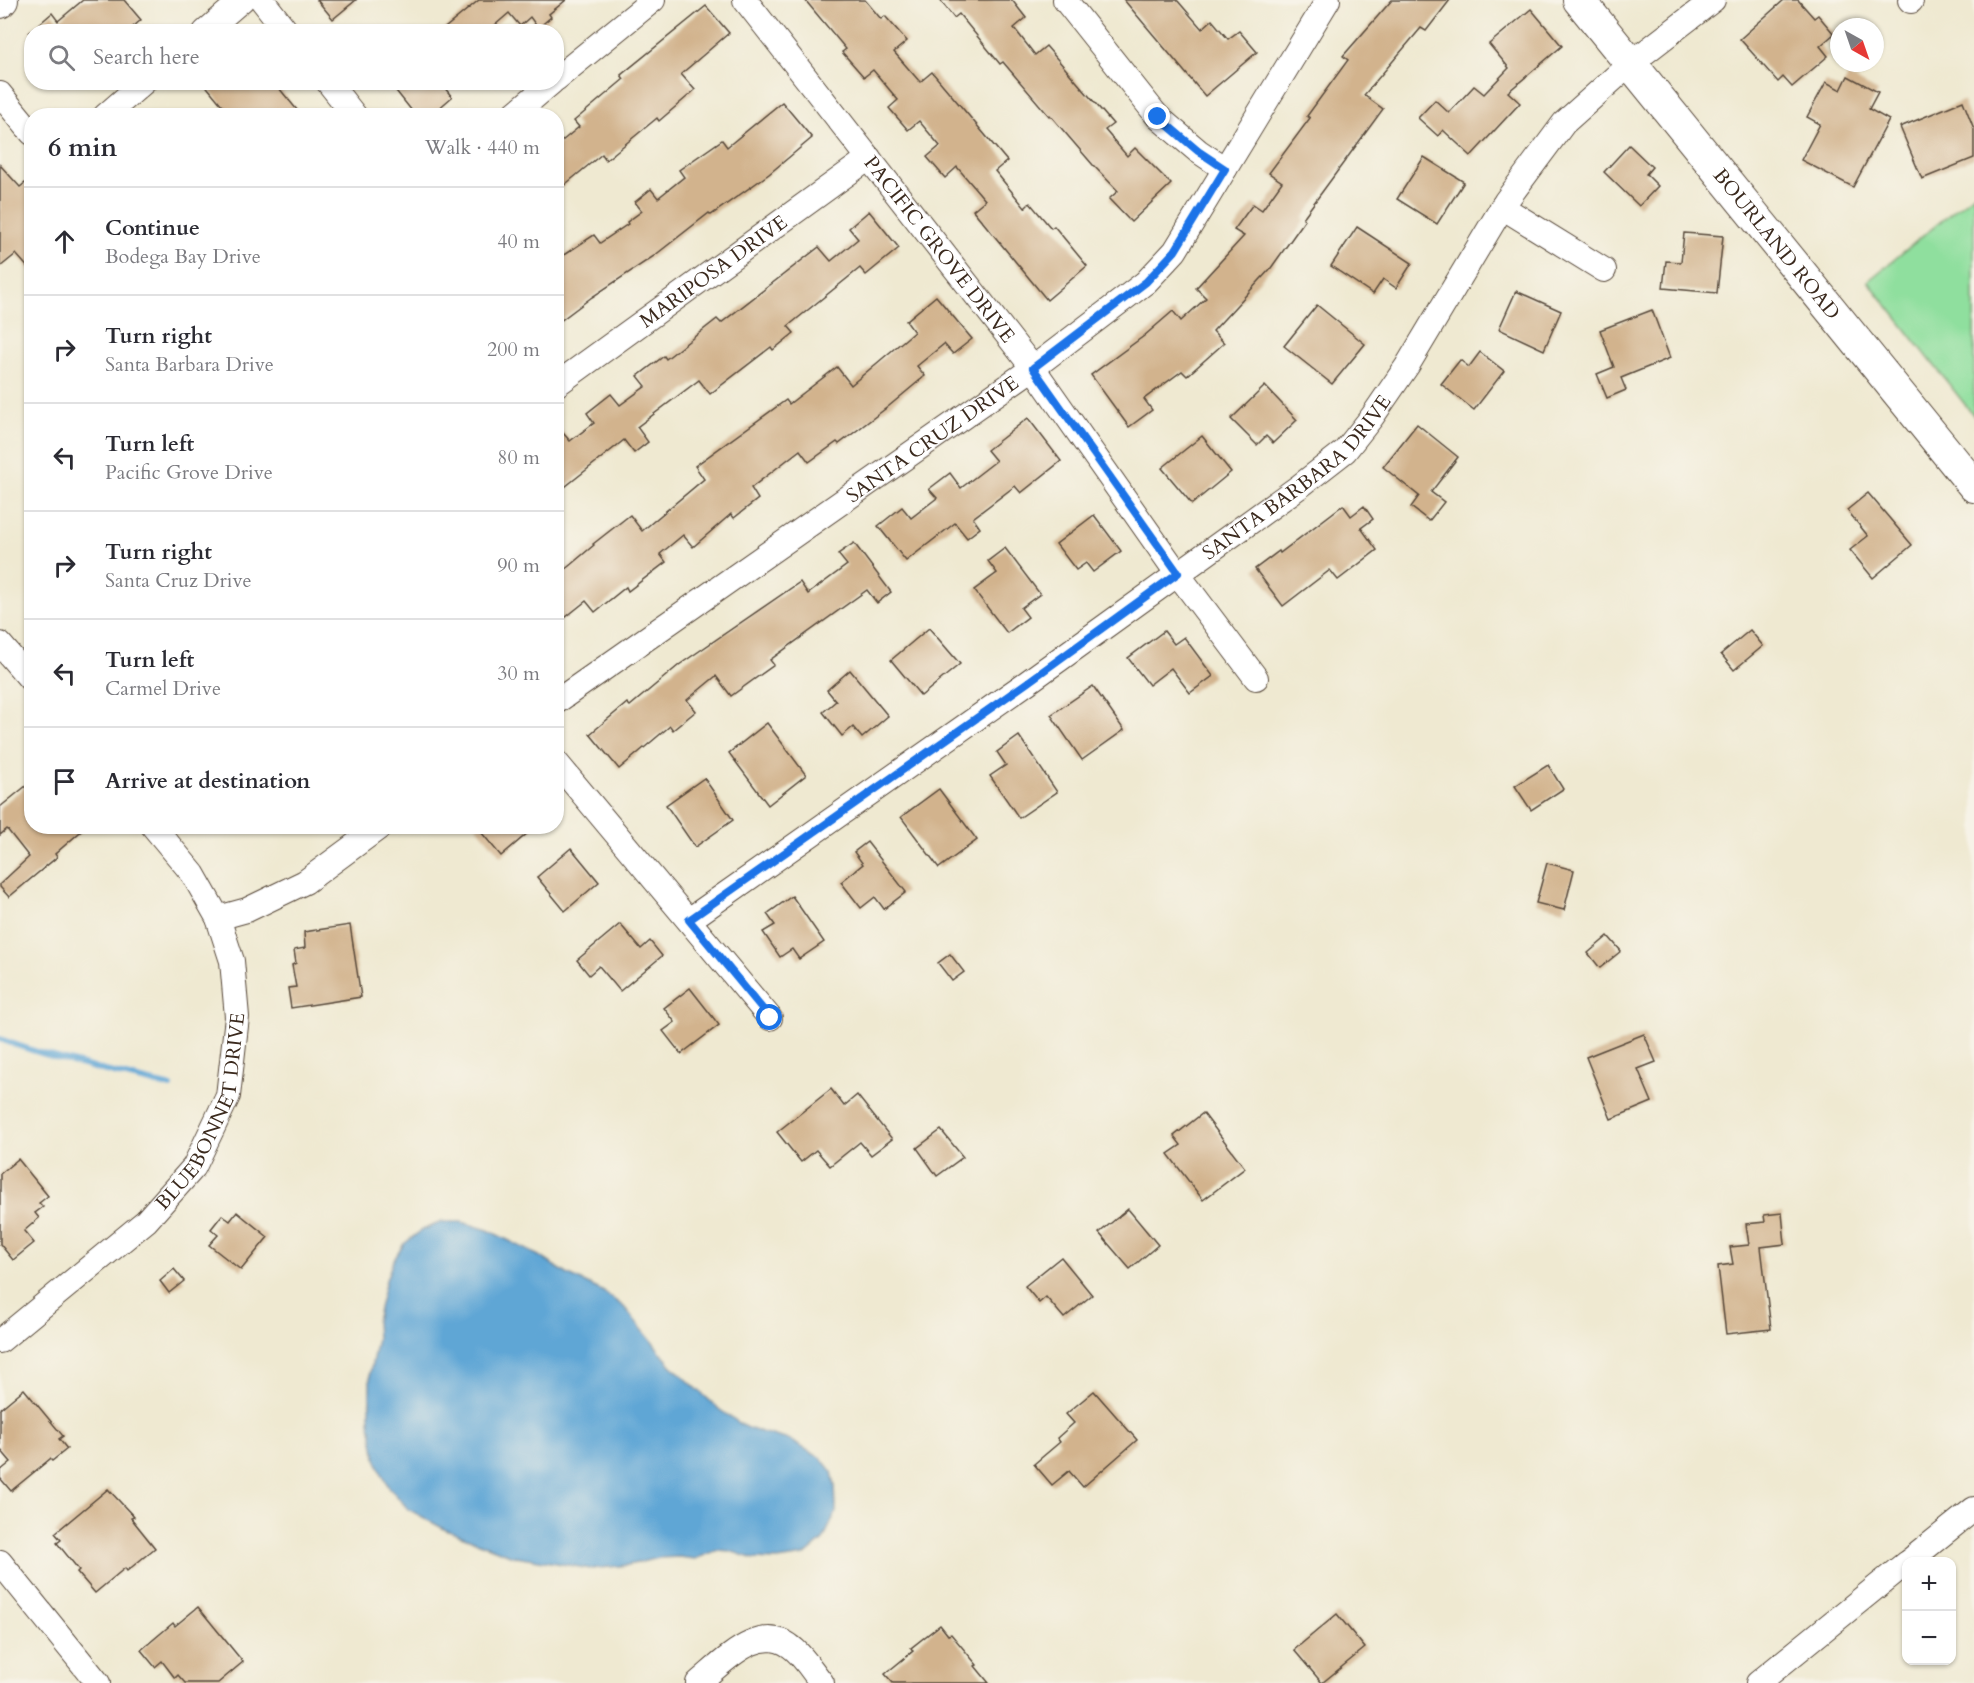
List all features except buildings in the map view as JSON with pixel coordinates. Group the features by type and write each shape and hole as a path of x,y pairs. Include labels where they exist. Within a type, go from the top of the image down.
{"main road":[{"name":"BOURLAND ROAD","path":"1579,0 1974,486"}],"street":[{"path":"214,24 242,0"},
{"path":"262,0 281,24"},
{"path":"564,72 653,0"},
{"name":"PACIFIC GROVE DRIVE","path":"745,0 1033,368 1178,573 1256,678"},
{"path":"1065,0 1158,117 1198,151 1225,169"},
{"name":"SANTA CRUZ DRIVE","path":"564,696 1033,368 1146,282 1175,251 1328,0"},
{"name":"SANTA BARBARA DRIVE","path":"689,920 1028,682 1345,451 1407,366 1502,207 1564,123 1630,64 1713,0"},
{"path":"114,108 135,90"},
{"path":"334,90 349,108"},
{"path":"521,108 543,90"},
{"path":"0,94 24,123"},
{"name":"MARIPOSA DRIVE","path":"564,379 869,158"},
{"path":"1502,207 1604,270"},
{"path":"0,644 24,672"},
{"path":"564,772 770,1018"},
{"name":"BLUEBONNET DRIVE","path":"0,1341 146,1221 194,1167 228,1096 237,1017 232,961 218,918 193,874 160,834"},
{"path":"218,918 247,910 305,882 370,834"},
{"path":"1913,1557 1974,1509"},
{"path":"0,1562 98,1683"},
{"path":"1758,1683 1902,1566"},
{"path":"698,1683 734,1653 757,1639 780,1640 795,1650 822,1683"}],"green space":[{"path":"1974,194 1974,416 1868,281"}],"water":[{"path":"442,1222 462,1222 488,1230 602,1291 624,1307 671,1365 720,1410 747,1428 789,1440 821,1458 832,1472 836,1512 823,1540 804,1556 778,1560 754,1559 730,1551 718,1550 695,1559 659,1558 628,1565 591,1569 510,1555 446,1530 408,1509 389,1487 382,1474 376,1458 370,1424 370,1374 377,1338 376,1321 386,1280 393,1261 404,1244 422,1230"}],"waterway":[{"path":"0,1039 63,1060 171,1087"}],"route":[{"path":"770,1018 689,920 1028,682 1178,573 1033,368 1146,282 1175,251 1225,169 1198,151 1158,117"}]}
